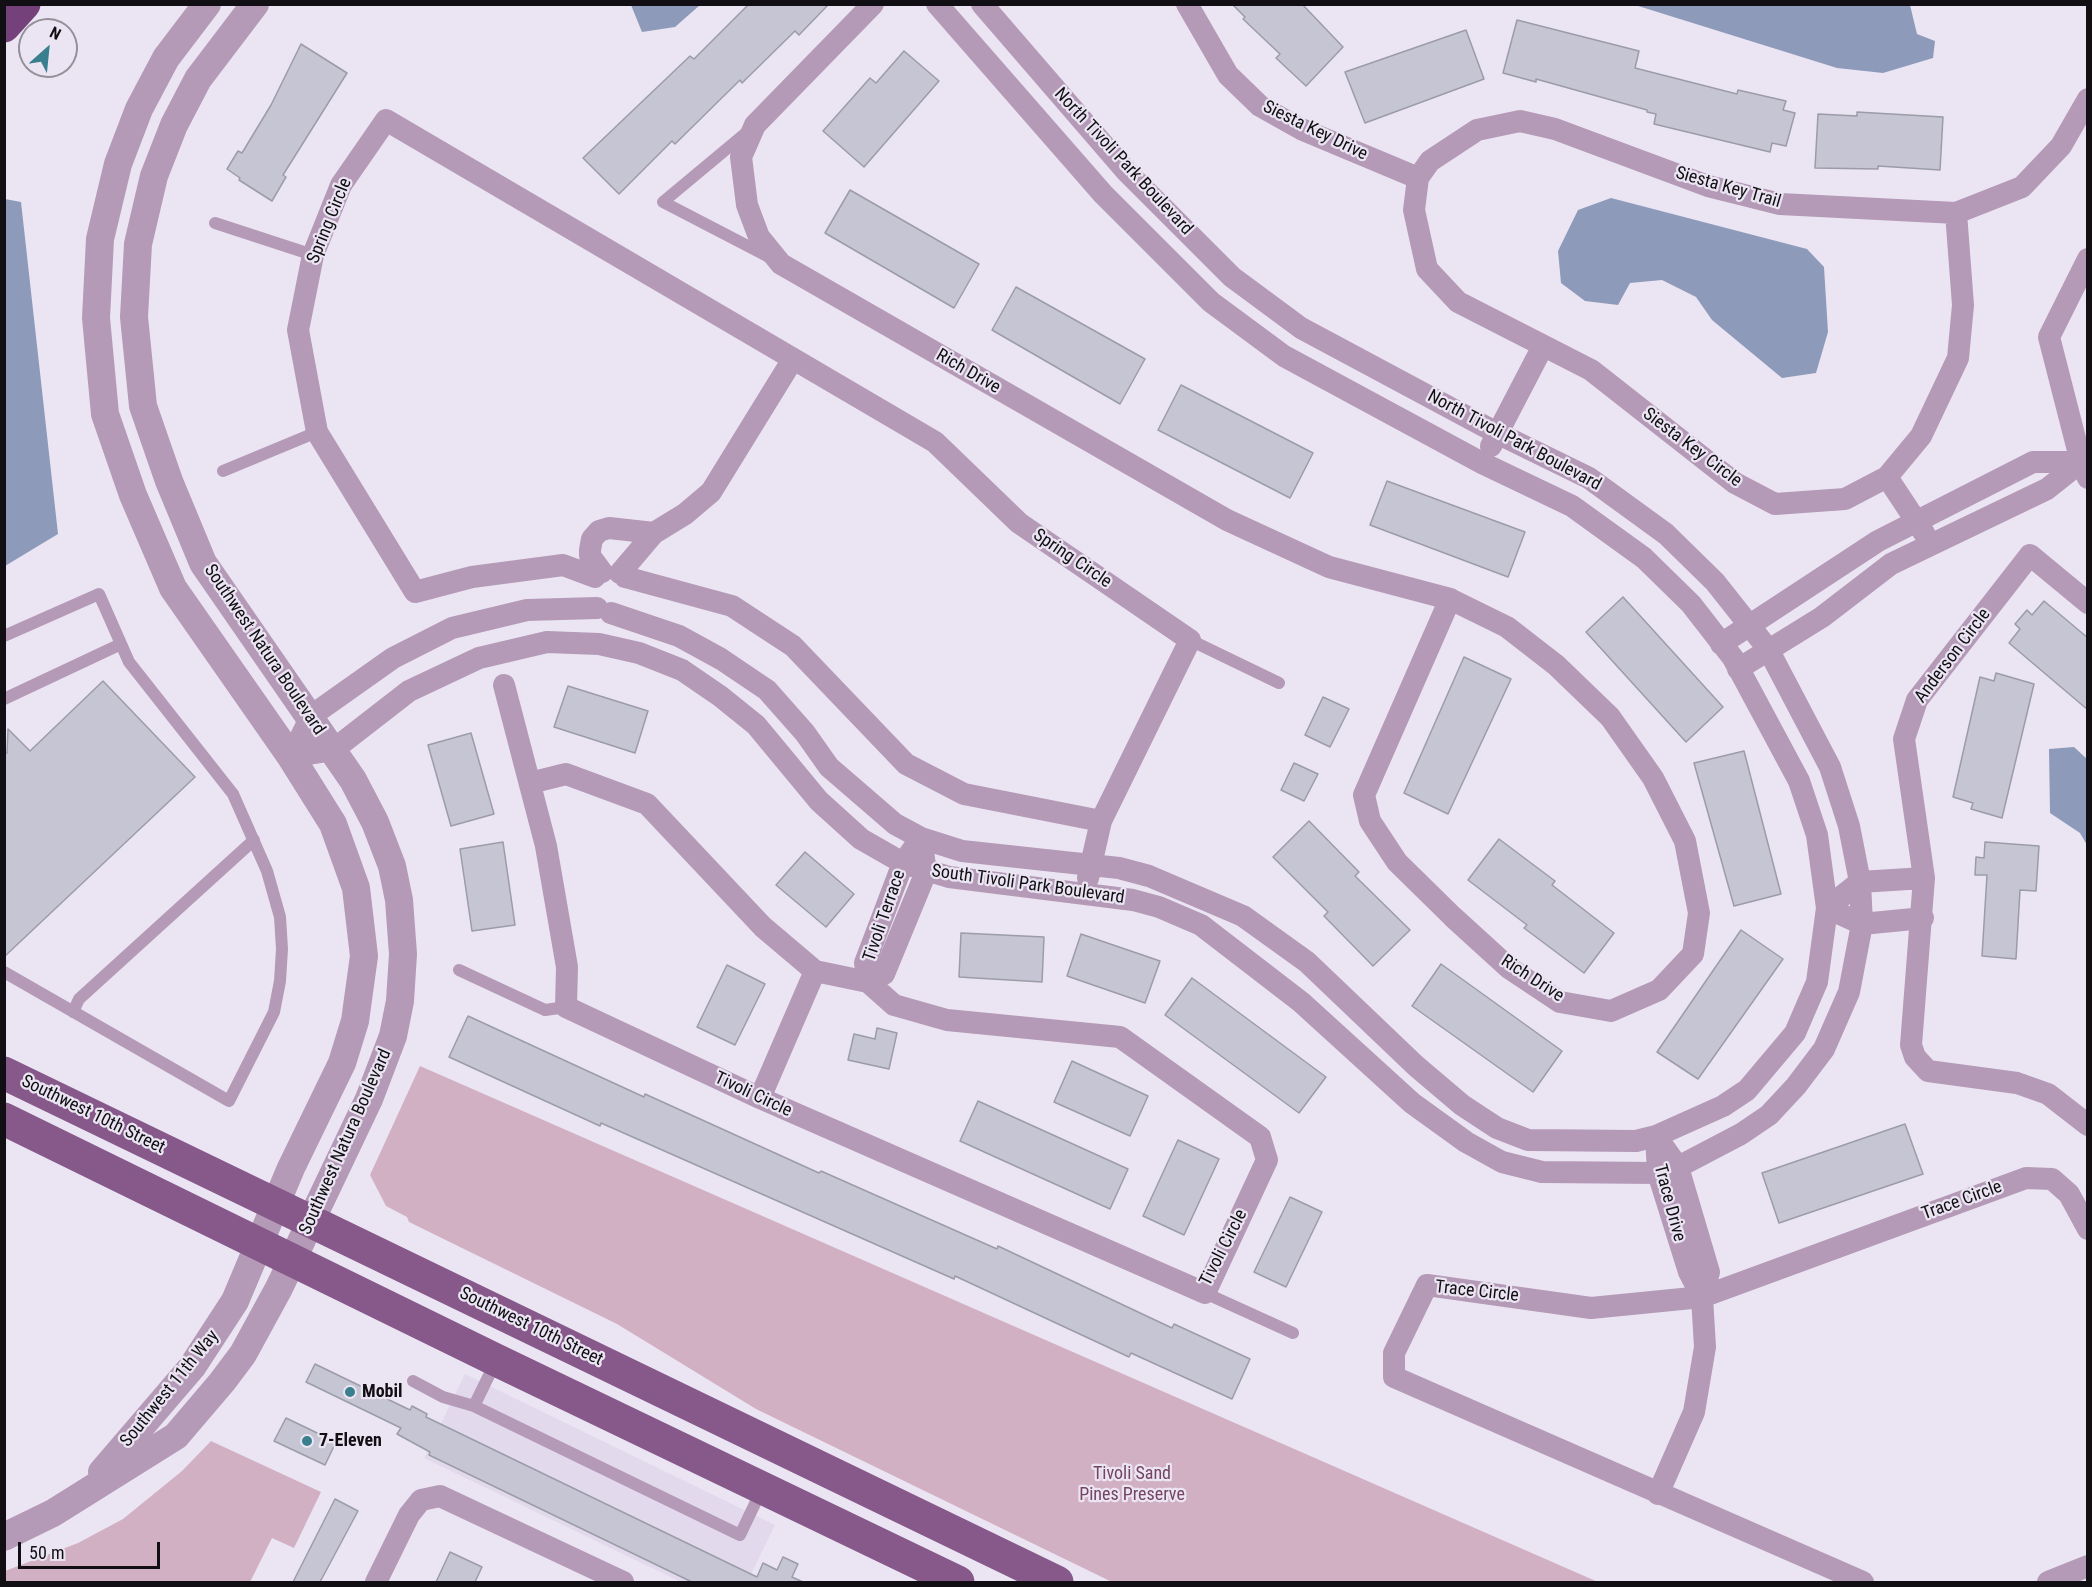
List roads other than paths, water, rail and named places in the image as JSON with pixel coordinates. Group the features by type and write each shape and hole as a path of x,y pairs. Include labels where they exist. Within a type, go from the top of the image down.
{"highway":[{"path":"4,26 24,4"}],"main road":[{"name":"Southwest 10th Street","path":"4,1073 1057,1582"},
{"path":"4,1119 259,1245 958,1582"}],"street":[{"name":"Southwest Natura Boulevard","path":"207,4 166,58 139,109 118,164 100,239 96,318 105,414 133,495 173,588 291,757 333,824 346,854 362,922 364,956 358,1006 350,1040 259,1245"},
{"name":"Southwest Natura Boulevard","path":"255,4 198,79 170,135 154,176 138,244 134,318 143,406 169,481 203,563 333,750 375,822 392,866 399,900 403,954 400,1002 382,1068 292,1261"},
{"name":"Rich Drive","path":"873,4 755,125 741,157 747,205 759,237 781,264 1227,520 1329,567 1450,599 1507,627 1556,665 1610,717 1653,778 1685,841 1699,913 1693,954 1659,990 1611,1011 1560,1002 1509,968 1453,917 1397,862 1370,821 1364,795 1450,599"},
{"name":"North Tivoli Park Boulevard","path":"937,4 1123,214 1210,302 1284,356 1482,463 1572,506 1644,558 1690,604 1738,669 1799,781 1817,835 1827,908 1817,982 1795,1033 1747,1090 1724,1106 1656,1136"},
{"name":"North Tivoli Park Boulevard","path":"982,4 1146,191 1232,277 1301,328 1497,434 1589,478 1666,534 1715,582 1768,649 1830,768 1849,826 1860,882 1862,924 1849,992 1824,1049 1769,1114 1741,1134 1668,1170"},
{"name":"Siesta Key Drive","path":"1187,4 1228,75 1260,106 1301,129 1418,178"},
{"name":"Siesta Key Trail","path":"1418,178 1430,161 1446,148 1477,130 1520,121 1555,129 1708,186 1780,204 1956,213 2022,187 2061,146 2088,99"},
{"name":"Spring Circle","path":"1101,821 964,794 906,764 793,646 732,606 563,565 472,577 415,592 317,432 298,330 313,255 341,185 386,120 935,442 1019,523 1190,640"},
{"name":"Siesta Key Circle","path":"1418,178 1414,210 1427,269 1458,302 1591,370 1735,483 1775,504 1845,499 1887,477 1921,436 1958,358 1963,305 1956,213"},
{"path":"1123,214 1146,191"},
{"path":"2084,470 2049,337 2088,259"},
{"path":"1482,463 1543,346"},
{"path":"654,533 609,528 599,531 592,539 590,556 610,575 631,589 629,602 619,611 604,611 590,598 589,591 610,575 654,533 685,514 711,492 793,359"},
{"path":"1721,644 1748,624 1878,541 2032,462 2084,470"},
{"path":"1738,669 1822,617 1891,564 1930,543 2084,470"},
{"path":"1887,477 1918,521 1930,543"},
{"name":"Anderson Circle","path":"2088,603 2030,555 1917,700 1904,739 1924,878 1923,918 1911,1045 1915,1057 1928,1071 2017,1083 2048,1094 2088,1125"},
{"name":"South Tivoli Park Boulevard","path":"310,716 393,658 452,628 527,610 604,611 679,636 721,658 767,690 805,733 829,767 895,824 921,838 962,851 1091,865 1149,876 1243,916 1307,962 1416,1066 1462,1104 1497,1128 1528,1140 1636,1141 1656,1136"},
{"path":"599,644 604,611"},
{"path":"1084,895 1101,821 1190,640"},
{"name":"South Tivoli Park Boulevard","path":"291,757 333,750 409,691 478,658 547,642 599,644 639,653 682,670 720,696 756,725 819,801 861,839 903,863 926,872 1133,900 1159,907 1201,925 1301,1002 1412,1103 1466,1142 1502,1162 1542,1172 1668,1170"},
{"path":"504,685 546,846 567,967 566,1007"},
{"path":"291,757 310,716"},
{"name":"Tivoli Circle","path":"530,783 566,774 647,804 763,927 815,971 868,982 894,1005 947,1020 1120,1037 1260,1137 1267,1160 1205,1293 760,1098 566,1007"},
{"name":"Tivoli Terrace","path":"921,838 926,872 884,974 868,982 865,963 903,863 921,838"},
{"path":"1923,918 1862,924 1827,908 1860,882 1924,878"},
{"path":"760,1098 815,971"},
{"name":"Trace Drive","path":"1656,1136 1668,1170 1689,1272 1702,1297 1705,1347 1694,1412 1658,1494"},
{"name":"Trace Circle","path":"1863,1582 1394,1377 1394,1353 1428,1285 1591,1308 1702,1297 2026,1178 2052,1179 2069,1194 2088,1229"},
{"name":"Southwest 11th Way","path":"83,1494 192,1368 215,1336 235,1301 259,1245"},
{"name":"Southwest 11th Way","path":"4,1537 53,1513 176,1436 243,1354 292,1261"},
{"path":"376,1582 409,1515 421,1500 440,1496 623,1582"},
{"path":"2048,1582 2088,1566"}],"lane":[{"path":"755,125 663,202 781,264"},
{"path":"215,223 313,255"},
{"path":"223,471 317,432"},
{"path":"4,636 99,594 129,662 233,794 267,871 280,917 280,981 274,1012 229,1101 4,972"},
{"path":"1190,640 1279,683"},
{"path":"4,699 121,644"},
{"path":"73,1012 79,999 254,840"},
{"path":"459,970 545,1010 566,1007"},
{"path":"1205,1293 1293,1333"},
{"path":"474,1406 496,1360"},
{"path":"413,1381 443,1397 474,1406 740,1535 762,1488"}],"water":[{"path":"631,5 700,5 675,27 642,32"},
{"path":"1635,5 1910,5 1917,34 1935,41 1933,58 1883,73 1837,68"},
{"path":"1611,198 1807,249 1824,267 1828,332 1816,373 1782,378 1712,320 1696,297 1662,280 1630,283 1618,305 1585,301 1561,283 1558,251 1578,210"},
{"path":"5,199 21,202 58,534 5,566"},
{"path":"2074,747 2087,759 2087,845 2080,833 2050,813 2049,749"}],"place":[{"name":"Mobil","path":"350,1392"},
{"name":"7-Eleven","path":"307,1441"}],"park label":[{"name":"Tivoli Sand Pines Preserve","path":"1132,1484"}]}
